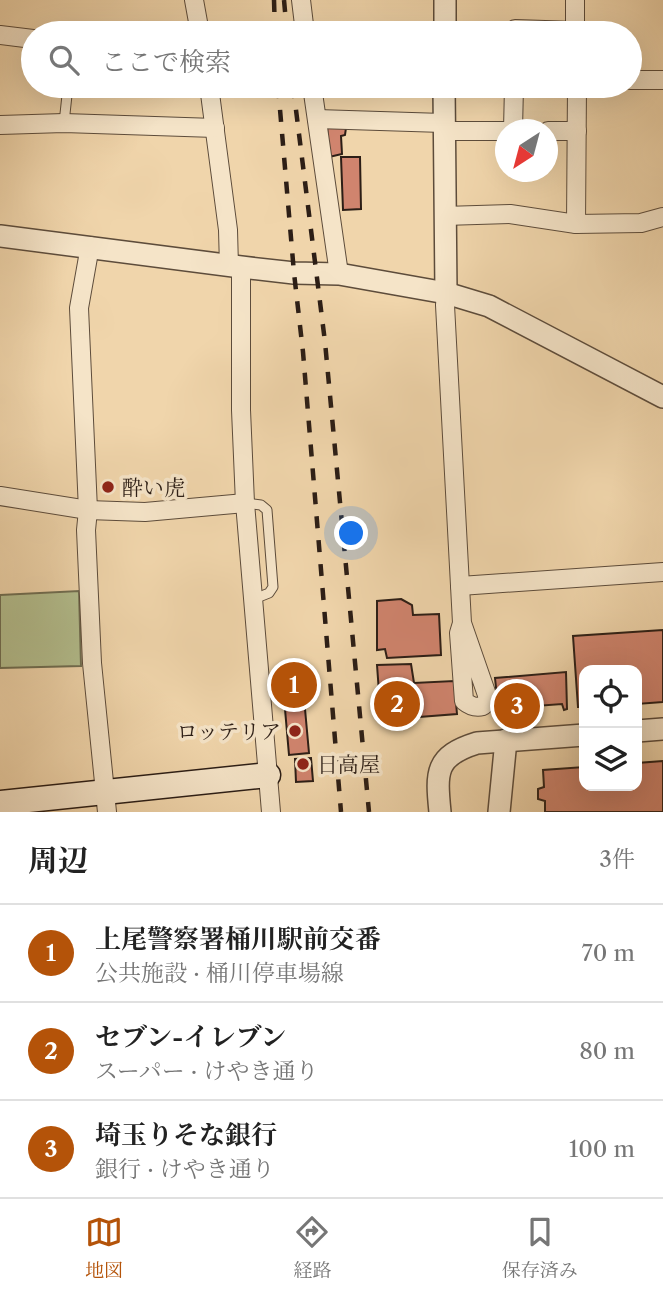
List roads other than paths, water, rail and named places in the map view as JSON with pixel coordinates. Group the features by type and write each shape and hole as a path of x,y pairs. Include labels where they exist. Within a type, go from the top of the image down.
{"main road":[{"path":"0,803 105,803 268,775"}],"street":[{"path":"194,0 198,21"},
{"path":"300,0 303,21"},
{"path":"444,21 445,0"},
{"path":"575,0 575,21"},
{"path":"0,35 21,38"},
{"path":"642,80 663,80"},
{"path":"211,98 235,266 245,503 271,812"},
{"path":"314,98 339,274"},
{"path":"444,98 445,305 462,623"},
{"path":"513,119 514,98"},
{"path":"576,224 578,98"},
{"path":"317,119 495,130"},
{"path":"0,125 64,123 215,128"},
{"path":"558,131 577,131"},
{"path":"444,216 510,214 576,224 641,223 663,218"},
{"path":"0,236 294,273 339,274 446,293 489,306 663,397"},
{"path":"90,246 79,308 92,663 105,803"},
{"path":"0,496 88,510 145,512 245,503"},
{"path":"460,586 663,572"},
{"path":"642,731 663,729"},
{"path":"440,812 437,784 439,771 444,759 463,747 506,740 579,735"},
{"path":"499,812 506,740"}],"lane":[{"path":"64,123 67,98"}],"railway":[{"path":"274,0 275,21"},
{"path":"284,0 286,21"},
{"path":"279,98 341,812"},
{"path":"294,98 325,342 369,812"}],"place":[{"name":"酔い虎","path":"108,487"},
{"name":"上尾警察署桶川駅前交番","path":"294,685"},
{"name":"セブン-イレブン","path":"397,704"},
{"name":"埼玉りそな銀行","path":"517,706"},
{"name":"ロッテリア","path":"295,731"},
{"name":"日高屋","path":"303,764"}]}
